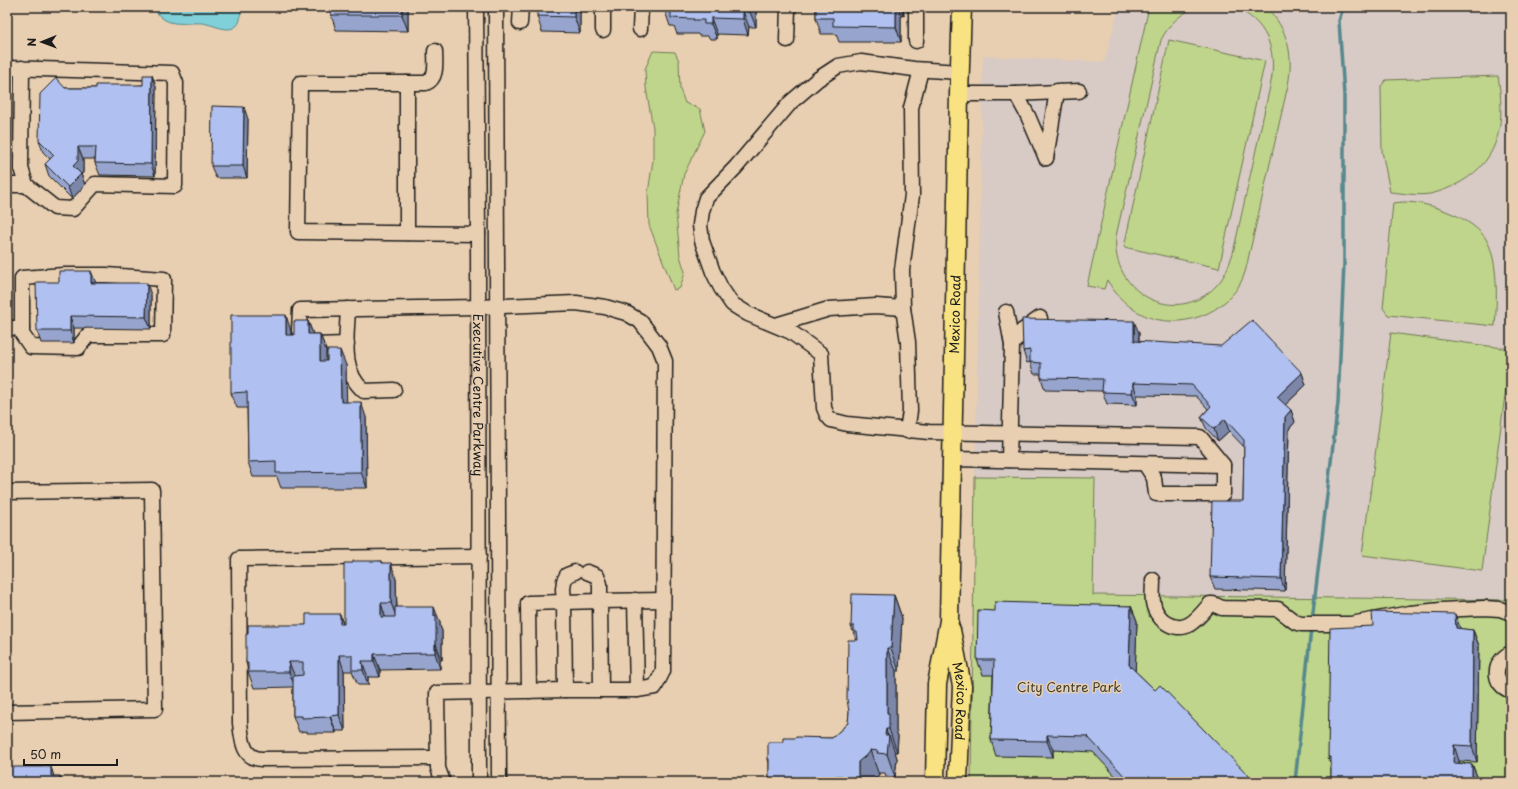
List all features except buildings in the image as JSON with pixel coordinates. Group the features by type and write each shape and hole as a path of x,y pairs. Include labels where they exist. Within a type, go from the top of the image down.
{"main road":[{"name":"Mexico Road","path":"935,782 937,684 949,621 959,72 962,7"},
{"name":"Mexico Road","path":"949,621 962,686 961,778"}],"street":[{"name":"Executive Centre Parkway","path":"476,7 479,782"},
{"name":"Executive Centre Parkway","path":"496,7 499,782"},
{"path":"520,23 521,7"},
{"path":"603,7 603,30"},
{"path":"640,29 641,7"},
{"path":"787,40 788,7"},
{"path":"916,7 916,41"},
{"path":"435,51 435,71 433,78 426,83 300,83 298,232 478,234"},
{"path":"959,72 921,70 862,62 838,66 818,79 791,102 736,168 706,198 700,225 702,241 713,272 721,288 732,304 748,314 791,332 821,354 824,408 831,420 847,424 907,431 1200,437 1223,465 1222,494 1156,494 1154,478 1145,464"},
{"path":"7,68 22,68 172,72 176,83 176,186 95,184 73,209 55,208 26,185 21,168 22,68"},
{"path":"907,431 910,411 908,342 903,308 902,270 912,195 911,108 921,70"},
{"path":"406,233 407,83"},
{"path":"1016,94 1028,116 1046,158 1057,91"},
{"path":"959,94 1016,94 1079,91"},
{"path":"7,185 26,185"},
{"path":"64,275 100,275 164,279 163,335 81,335 78,348 31,347 22,331 22,278 64,275"},
{"path":"302,337 299,330 300,310 478,307 576,303 605,307 626,313 640,321 659,346 665,361 663,671 658,682 655,687 637,690 437,693 438,758 443,782"},
{"path":"776,325 829,309 876,306 903,308"},
{"path":"348,309 347,358 350,372 356,384 364,391 394,390"},
{"path":"1006,312 1012,345 1009,460"},
{"path":"1012,345 1022,331 1040,318"},
{"path":"7,328 41,335"},
{"path":"314,345 347,344"},
{"path":"952,459 1223,465"},
{"path":"7,492 152,490 155,710 7,712"},
{"path":"438,758 261,760 254,759 248,755 242,737 240,723 240,559 479,556"},
{"path":"565,690 564,581 567,575 581,572 597,576 600,584 601,690"},
{"path":"1153,580 1153,603 1156,610 1165,623 1175,627 1183,627 1190,624 1210,604 1222,608 1278,609 1295,622 1301,624 1351,624 1410,613 1441,610 1484,608 1500,609 1511,613"},
{"path":"530,691 528,603 600,600 663,600"},
{"path":"635,600 637,690"},
{"path":"1511,653 1500,661 1496,673 1501,685 1511,691"}],"shaded area":[{"path":"1119,7 1511,7 1511,600 1093,595 1095,478 975,477 983,56 1104,62"}],"green space":[{"path":"1149,7 1196,7 1176,20 1161,40 1116,236 1117,256 1123,274 1134,288 1149,298 1165,304 1183,304 1200,298 1216,286 1222,279 1233,253 1271,82 1272,58 1267,37 1261,28 1254,20 1233,7 1266,7 1274,15 1284,33 1288,43 1290,63 1288,85 1247,266 1243,277 1240,284 1231,296 1220,306 1208,313 1180,321 1165,321 1151,318 1138,312 1120,298 1107,280 1104,289 1087,286"},
{"path":"1169,40 1265,61 1219,268 1124,247"},
{"path":"653,51 675,52 679,61 680,89 685,103 700,109 705,131 684,174 676,214 680,256 685,272 680,288 674,290 649,225 648,193 653,160 653,128 646,88 645,69"},
{"path":"1498,76 1501,107 1498,136 1493,149 1475,172 1461,182 1430,194 1420,195 1390,192 1382,151 1381,86 1386,80"},
{"path":"1403,202 1426,205 1453,214 1472,225 1484,236 1489,245 1495,267 1495,326 1388,315 1383,308 1393,203"},
{"path":"1391,333 1511,349 1482,571 1362,555"},
{"name":"City Centre Park","path":"975,477 1095,478 1093,595 1511,600 1511,782 971,782"}],"water":[{"path":"152,7 241,7 239,23 232,29 228,29 202,23 169,22 161,17"}],"waterway":[{"path":"1312,621 1338,403 1344,263 1344,95 1339,21 1343,7"},
{"path":"1295,782 1311,628"}]}
